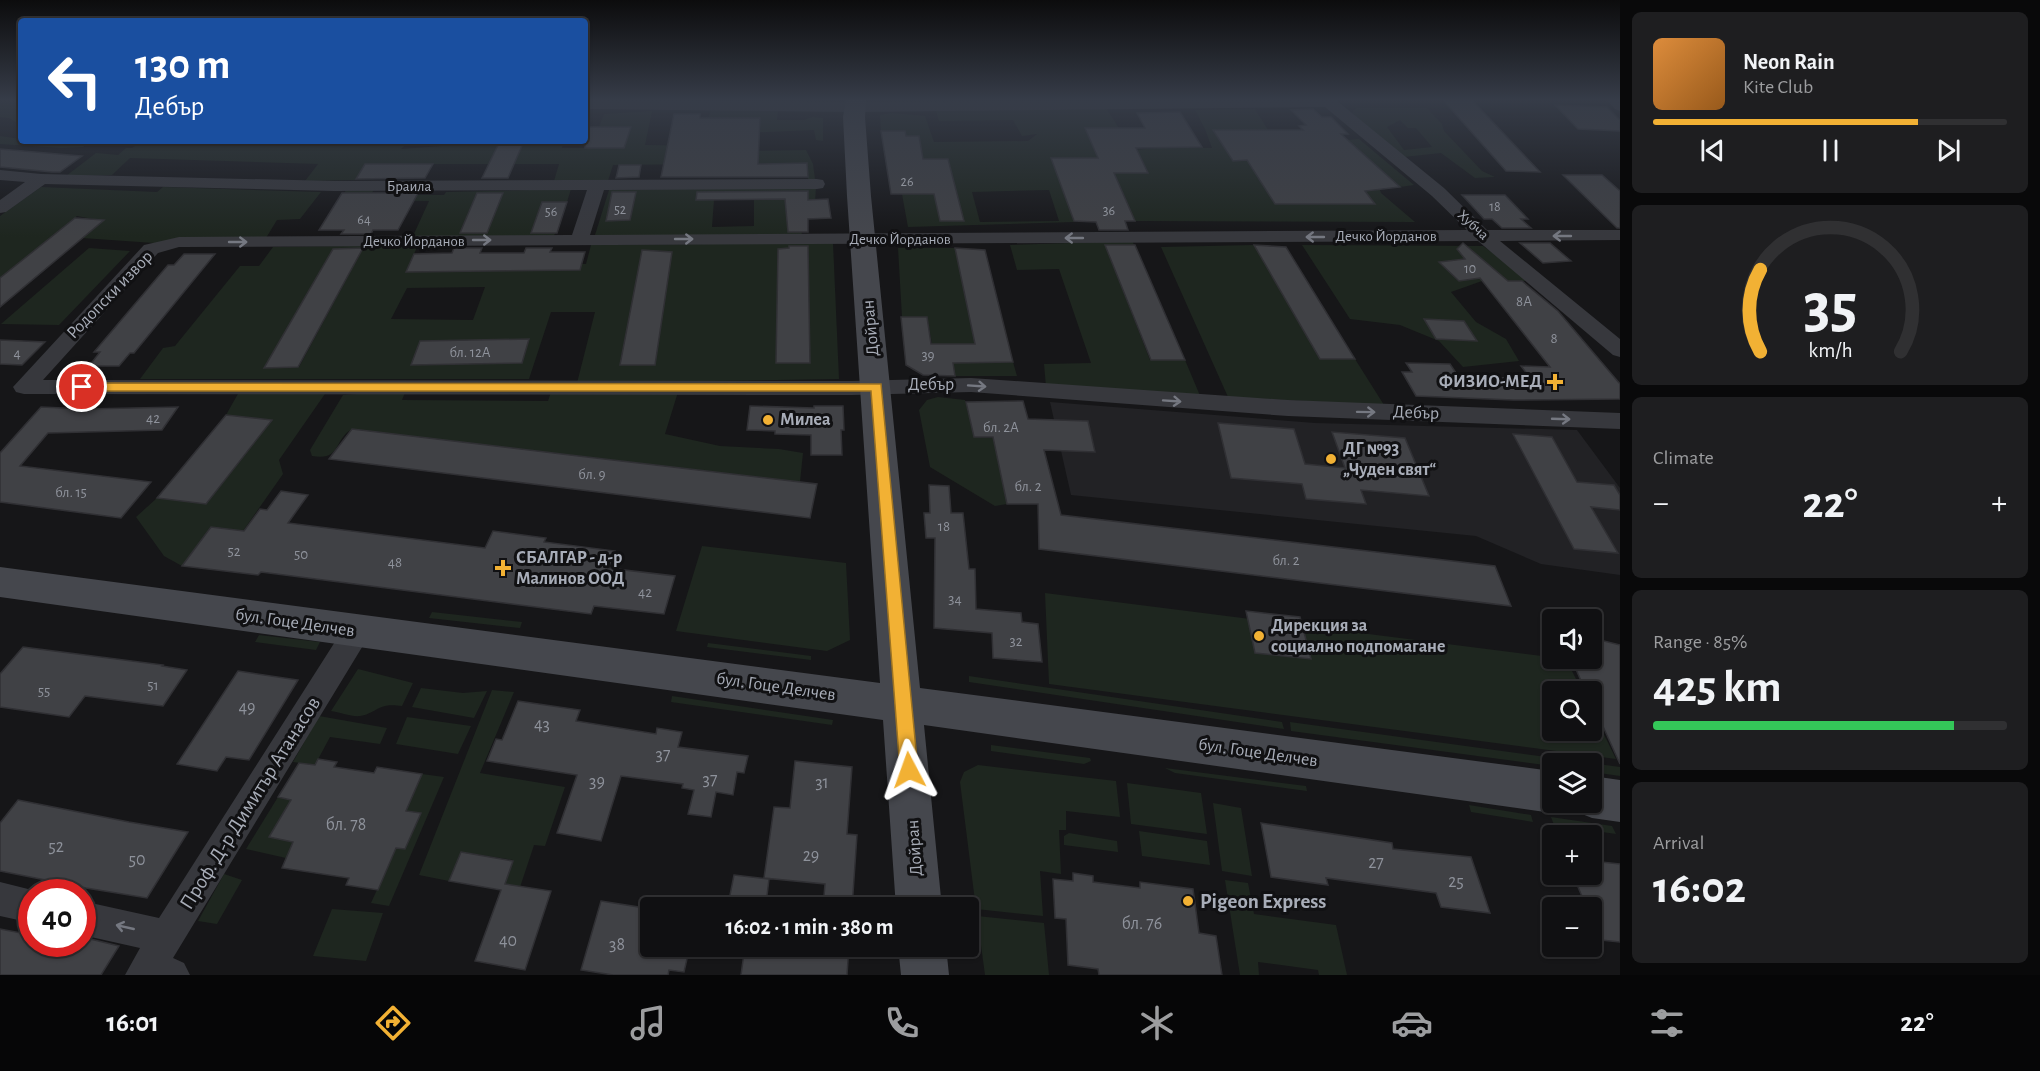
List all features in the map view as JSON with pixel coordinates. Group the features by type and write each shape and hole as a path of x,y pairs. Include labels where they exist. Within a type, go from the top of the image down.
{"street":[{"name":"Дойран","path":"857,146 863,239 919,897"},
{"name":"Хубча","path":"1381,146 1438,192 1483,236 1620,350"},
{"name":"Браила","path":"0,175 41,179 334,186 817,184"},
{"path":"0,208 41,179"},
{"path":"579,240 597,185"},
{"name":"Дечко Йорданов","path":"179,242 1620,235"},
{"name":"Родопски извор","path":"24,387 151,249 179,242"},
{"name":"Дебър","path":"24,387 971,386 1288,408 1620,421"},
{"name":"бул. Гоце Делчев","path":"0,582 1542,791"},
{"name":"Проф. Д-р Димитър Атанасов","path":"154,974 167,937 357,631"},
{"path":"1602,798 1620,801"},
{"path":"0,899 18,903"},
{"path":"96,921 167,937"},
{"path":"923,957 925,975"}],"shaded area":[{"path":"23,146 85,146 62,148"},
{"path":"136,146 404,146 401,149 444,146 563,146 562,148 586,148 588,146 742,146 743,151 806,150 813,164 815,179 808,180 807,163 613,165 608,181 554,181 559,164 366,164 355,180 305,181 318,164 130,158 112,175 66,176 96,153 118,155 126,148"},
{"path":"921,146 1130,146 1133,150 1250,146 1233,161 1307,160 1296,146 1367,146 1414,185 1400,187 1370,160 1381,193 1415,222 1135,221 1126,201 1067,201 1074,222 908,227 902,194 924,163","holes":["1049,190 1059,221 980,222 972,192"]},
{"path":"1389,146 1401,146 1404,150 1432,147 1431,146 1458,146 1482,171 1495,177 1475,178 1441,153 1404,157"},
{"path":"816,186 815,204 786,205 787,219 800,219 802,236 595,235 609,190","holes":["754,199 754,226 712,227 714,200"]},
{"path":"41,187 157,192 163,187 321,192 300,219 277,220 266,238 154,243 82,238 103,221 77,216 0,278 0,216"},
{"path":"347,189 374,189 371,195 444,195 446,192 571,189 567,202 542,202 535,221 560,221 554,236 413,236 429,201 339,200"},
{"path":"1132,241 1136,248 1106,247 1150,360 1185,360 1201,398 1046,387 1044,364 1091,363 1059,269 1017,270 1010,245"},
{"path":"833,243 839,379 577,383 595,312 551,312 529,379 140,379 163,348 175,346 240,266 259,266 273,247 418,245 406,272 580,270 582,264 586,264 591,245","holes":["798,248 808,251 810,362 777,363 778,249","331,252 360,254 299,367 264,368","485,287 473,320 391,319 407,288"]},
{"path":"1254,245 1320,359 1355,359 1384,405 1228,397 1161,247"},
{"path":"1302,245 1483,246 1533,281 1482,281 1451,292 1476,322 1506,339 1519,361 1463,367 1439,341 1400,325 1350,319"},
{"path":"89,248 130,251 59,325 1,324"},
{"path":"898,248 955,248 979,362 1013,362 1017,376 955,376 950,344 932,344 927,317 902,317"},
{"path":"406,390 402,400 548,401 551,392 678,392 665,434 720,446 779,449 803,453 800,482 352,429 333,453 322,457 312,456 310,450 343,395"},
{"path":"327,391 279,460 283,474 243,531 211,527 182,566 164,556 136,517 157,498 206,504 271,421 226,415 239,392"},
{"path":"938,397 965,400 974,437 993,438 1007,504 995,506 930,467 919,410 927,400"},
{"name":"ДГ №93 „Чуден свят“","path":"1050,402 1315,423 1577,430 1620,488 1620,575 1541,564 1476,536 1071,495"},
{"path":"702,546 846,563 850,640 827,651 676,631"},
{"path":"1045,593 1542,656 1542,669 1571,669 1577,681 1542,681 1542,741 1602,741 1602,730 1616,759 1602,757 1602,753 1571,753 1049,684"},
{"path":"432,612 522,622 520,628 429,618"},
{"path":"259,635 320,642 316,650 255,642"},
{"path":"708,643 811,656 811,660 707,647"},
{"path":"358,669 413,683 402,706 388,705 360,716 331,711"},
{"path":"969,676 1282,722 1284,729 969,682"},
{"path":"421,688 463,693 487,691 474,718 412,707"},
{"path":"492,690 514,692 480,773 565,787 545,846 534,845 518,893 502,890 513,860 461,852 449,881 419,875"},
{"path":"672,696 833,720 832,725 671,702"},
{"path":"319,716 387,728 380,744 330,737 315,765 293,762"},
{"path":"407,717 471,726 458,754 396,744"},
{"path":"1290,722 1542,756 1542,765 1291,731"},
{"path":"991,745 1090,758 1091,761 1084,764 991,751"},
{"path":"978,765 1116,781 1120,817 1066,811 1066,830 1059,830 1061,874 1040,871 1043,916 979,909 979,897 974,897 960,782 964,772"},
{"path":"1602,765 1620,767 1620,776 1602,773"},
{"path":"1165,768 1306,786 1307,791 1175,773"},
{"path":"422,774 444,777 389,906 371,903 396,848 405,849 420,813 406,811"},
{"path":"1127,783 1201,793 1207,834 1131,824"},
{"path":"278,797 306,803 270,837 295,842 286,858 246,849"},
{"path":"1213,803 1241,808 1252,876 1222,871"},
{"path":"1469,805 1531,815 1533,822 1471,812"},
{"path":"1551,817 1612,826 1616,834 1602,832 1602,825 1554,825"},
{"path":"1139,831 1207,841 1210,865 1142,856"},
{"path":"1069,833 1117,841 1118,852 1064,845 1064,836"},
{"path":"224,874 242,880 217,924 198,921"},
{"path":"1225,880 1248,883 1254,914 1336,925 1347,975 1319,975 1318,970 1258,962 1259,975 1240,975"},
{"path":"332,909 383,913 366,961 313,956"},
{"path":"979,916 1044,923 1049,975 985,975"}],"building":[{"path":"498,146 522,146 508,178 482,178"},
{"path":"585,146 625,146 624,148 585,148"},
{"path":"668,146 759,146 758,164 807,163 808,177 661,177"},
{"path":"883,146 921,146 923,159 948,159 964,221 940,221 934,194 891,194"},
{"path":"1093,146 1202,147 1136,148 1148,173 1114,173 1135,221 1125,221 1128,230 1099,230 1096,222 1074,221 1051,158 1098,158"},
{"path":"1223,146 1354,146 1400,187 1365,191 1375,204 1275,204 1247,160 1233,161"},
{"path":"1483,146 1515,146 1540,172 1506,171"},
{"path":"0,149 82,156 60,172 52,172 0,167"},
{"path":"365,164 433,164 425,178 356,179"},
{"path":"619,165 641,165 639,177 616,178"},
{"path":"1563,175 1602,175 1620,191 1620,228 1617,228"},
{"path":"808,191 808,200 828,199 831,218 808,219 808,232 788,232 785,199 696,200 697,192"},
{"path":"612,192 636,192 630,220 606,221"},
{"path":"342,193 418,193 398,230 373,230 371,234 341,234 344,230 319,230"},
{"path":"477,193 503,193 487,233 460,233"},
{"path":"1462,195 1505,195 1528,219 1521,219 1531,228 1502,228 1492,219 1484,219"},
{"path":"542,202 567,202 557,233 531,233"},
{"path":"75,218 104,220 0,307 0,278"},
{"path":"1463,243 1508,281 1522,281 1558,311 1620,384 1620,399 1513,400 1416,396 1402,372 1412,372 1406,363 1450,364 1458,376 1531,379 1521,366 1550,367 1480,278 1459,281 1439,262 1465,259 1457,249"},
{"path":"1520,243 1550,243 1571,261 1543,263"},
{"path":"1105,245 1135,245 1185,360 1151,360"},
{"path":"1254,245 1286,247 1355,359 1320,359"},
{"path":"789,246 808,246 810,363 776,363 778,249 789,248"},
{"path":"363,248 298,367 264,368 333,249"},
{"path":"454,248 482,248 480,253 524,253 526,248 552,248 550,252 585,252 580,270 406,272 414,254 452,253"},
{"path":"955,248 985,250 1013,362 953,363 955,376 923,375 906,365 901,317 927,317 931,344 975,344"},
{"path":"642,250 672,252 655,365 620,365"},
{"path":"184,254 215,254 134,353 130,353 119,366 89,366 100,352 94,352 168,265 174,265"},
{"path":"1424,319 1464,321 1477,341 1436,339"},
{"path":"529,339 522,363 411,365 420,341"},
{"path":"0,340 45,342 22,365 0,364"},
{"path":"1023,401 1028,419 1088,421 1095,452 1044,450 1061,515 1495,566 1511,606 1039,549 1038,504 1007,504 993,437 974,437 966,402"},
{"path":"750,406 814,408 814,406 843,406 842,455 811,455 811,435 775,434 775,431 747,430"},
{"path":"41,407 86,409 178,407 162,430 48,433 20,466 151,482 121,518 0,502 0,453"},
{"path":"226,415 272,420 206,504 157,498"},
{"path":"1218,423 1294,429 1305,464 1345,468 1332,432 1405,438 1429,496 1361,490 1366,504 1306,499 1302,484 1231,478"},
{"path":"352,429 817,484 810,518 329,459"},
{"path":"1513,434 1552,437 1577,482 1614,485 1620,495 1620,510 1591,507 1618,553 1574,549"},
{"path":"929,485 949,486 951,513 963,513 969,569 975,569 976,609 1021,613 1022,622 1038,624 1042,662 993,658 992,633 934,628 935,538 926,538 924,513 930,513"},
{"path":"281,491 308,495 288,523 485,548 493,531 546,538 544,542 615,551 608,568 675,576 664,614 594,606 591,614 261,572 258,575 182,566 211,527 244,531 260,509 267,510"},
{"path":"1246,611 1300,617 1311,659 1255,653"},
{"path":"1602,640 1620,645 1620,764 1602,724 1602,681 1581,681 1576,669 1602,669"},
{"path":"23,647 187,670 163,706 85,696 69,717 0,707 0,674"},
{"path":"238,671 298,680 249,760 226,757 217,771 177,764"},
{"path":"518,701 580,710 576,721 656,734 657,728 682,732 678,747 748,756 744,773 737,772 733,795 716,792 711,817 688,814 694,790 682,788 683,784 621,776 601,841 557,833 577,775 487,761 496,739 502,740"},
{"path":"318,759 337,762 334,767 374,773 377,767 422,774 406,811 421,813 405,849 396,848 378,890 346,885 349,878 282,868 293,842 269,837 291,800 278,797 299,763 315,765"},
{"path":"795,761 852,767 847,834 857,835 853,897 824,897 825,884 764,878 774,807 790,808"},
{"path":"18,800 188,832 147,898 96,890 96,879 40,879 0,871 0,823"},
{"path":"1261,823 1392,843 1393,849 1471,857 1490,913 1441,907 1436,893 1326,878 1328,885 1271,877"},
{"path":"461,852 513,861 505,884 551,891 525,970 475,961 501,890 449,881"},
{"path":"1602,862 1620,864 1620,942 1602,940 1602,897 1582,897 1577,885 1602,885"},
{"path":"1073,873 1093,876 1093,882 1140,888 1140,882 1193,889 1199,933 1216,936 1222,975 1099,975 1098,969 1068,965 1066,919 1055,918 1053,879 1073,881"},
{"path":"734,875 769,879 767,897 730,897"},
{"path":"601,901 640,907 640,957 687,957 684,972 669,970 668,975 613,975 581,970"},
{"path":"0,929 18,932 18,957 96,957 96,940 119,946 101,975 0,975"},
{"path":"743,957 848,957 847,975 741,975"}],"place":[{"name":"ФИЗИО-МЕД","path":"1555,382"},
{"name":"Милеа","path":"768,420"},
{"name":"ДГ №93 „Чуден свят“","path":"1331,459"},
{"name":"СБАЛГАР - д-р Малинов ООД","path":"503,568"},
{"name":"Дирекция за социално подпомагане","path":"1259,636"},
{"name":"Pigeon Express","path":"1188,901"}],"route":[{"path":"82,387 877,387 909,770"}]}
